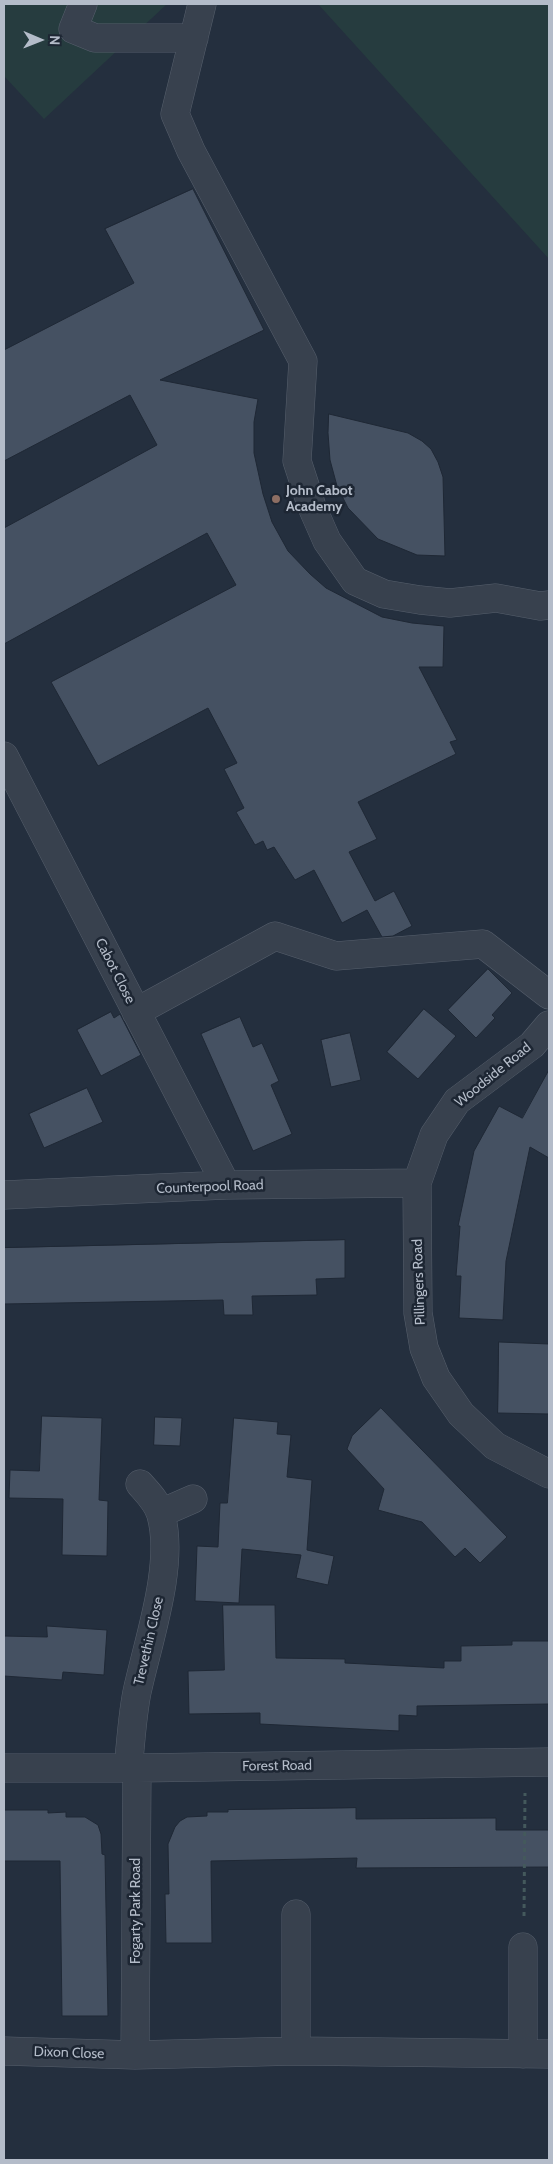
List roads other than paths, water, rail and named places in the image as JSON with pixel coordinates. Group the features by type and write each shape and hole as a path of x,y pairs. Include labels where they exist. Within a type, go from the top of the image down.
{"street":[{"path":"83,4 73,28 94,38 194,38"},
{"path":"202,4 175,114 190,151 302,361 298,461 312,508 326,541 355,580 384,594 450,603 496,598 540,606 549,605"},
{"name":"Cabot Close","path":"4,756 226,1186"},
{"path":"136,1012 275,936 336,956 483,944 549,994"},
{"name":"Woodside Road","path":"417,1183 434,1135 457,1101 532,1045 549,1025"},
{"name":"Counterpool Road","path":"4,1195 226,1186 417,1183"},
{"name":"Pillingers Road","path":"417,1183 418,1313 424,1348 436,1378 461,1414 495,1446 549,1474"},
{"name":"Trevethin Close","path":"132,1768 136,1695 160,1591 166,1542 161,1513 152,1497 140,1484"},
{"path":"161,1513 193,1499"},
{"name":"Forest Road","path":"4,1768 537,1762"},
{"name":"Fogarty Park Road","path":"132,1768 135,2055"},
{"path":"296,1914 296,2051"},
{"path":"523,1947 536,2054"},
{"name":"Dixon Close","path":"4,2051 135,2055 296,2051 536,2054"}],"place":[{"name":"John Cabot Academy","path":"276,499"}]}
